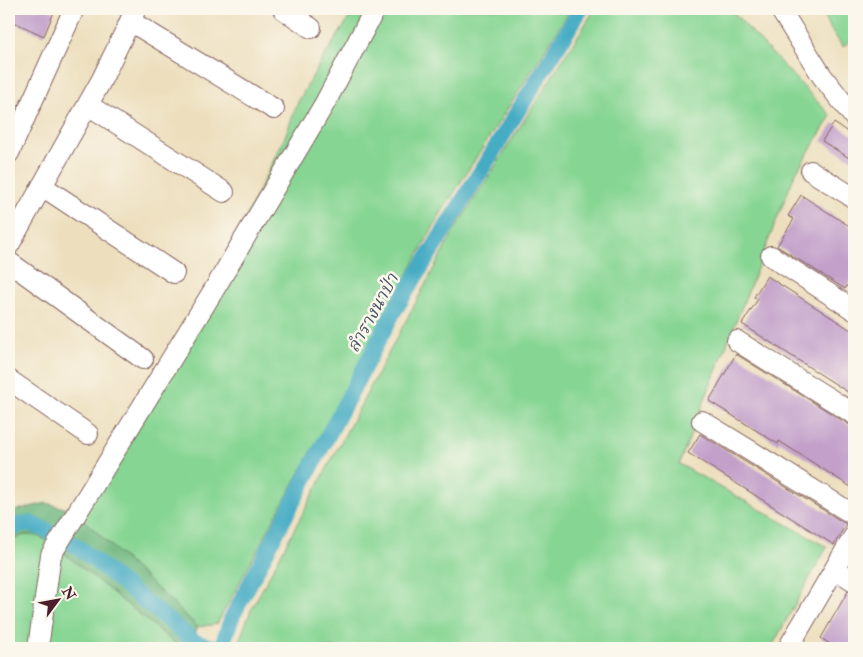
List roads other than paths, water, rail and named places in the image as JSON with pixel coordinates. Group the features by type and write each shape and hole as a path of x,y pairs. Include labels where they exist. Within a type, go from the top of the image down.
{"street":[{"path":"12,140 74,9"},
{"path":"283,9 311,28"},
{"path":"38,648 51,555 326,103 375,9"},
{"path":"780,9 822,76 854,117"},
{"path":"9,245 88,104 133,15 274,109"},
{"path":"88,104 224,192"},
{"path":"812,171 854,198"},
{"path":"42,186 174,273"},
{"path":"771,256 854,310"},
{"path":"9,262 143,360"},
{"path":"737,341 854,414"},
{"path":"9,380 88,434"},
{"path":"702,421 854,515"},
{"path":"792,647 854,536"},
{"path":"835,569 854,581"}],"waterway":[{"name":"ลำรางนาป่า","path":"221,648 232,617 393,313 581,9"},
{"name":"ลำรางนาป่า","path":"9,532 17,525 30,523 78,547 195,642 215,648"}]}
